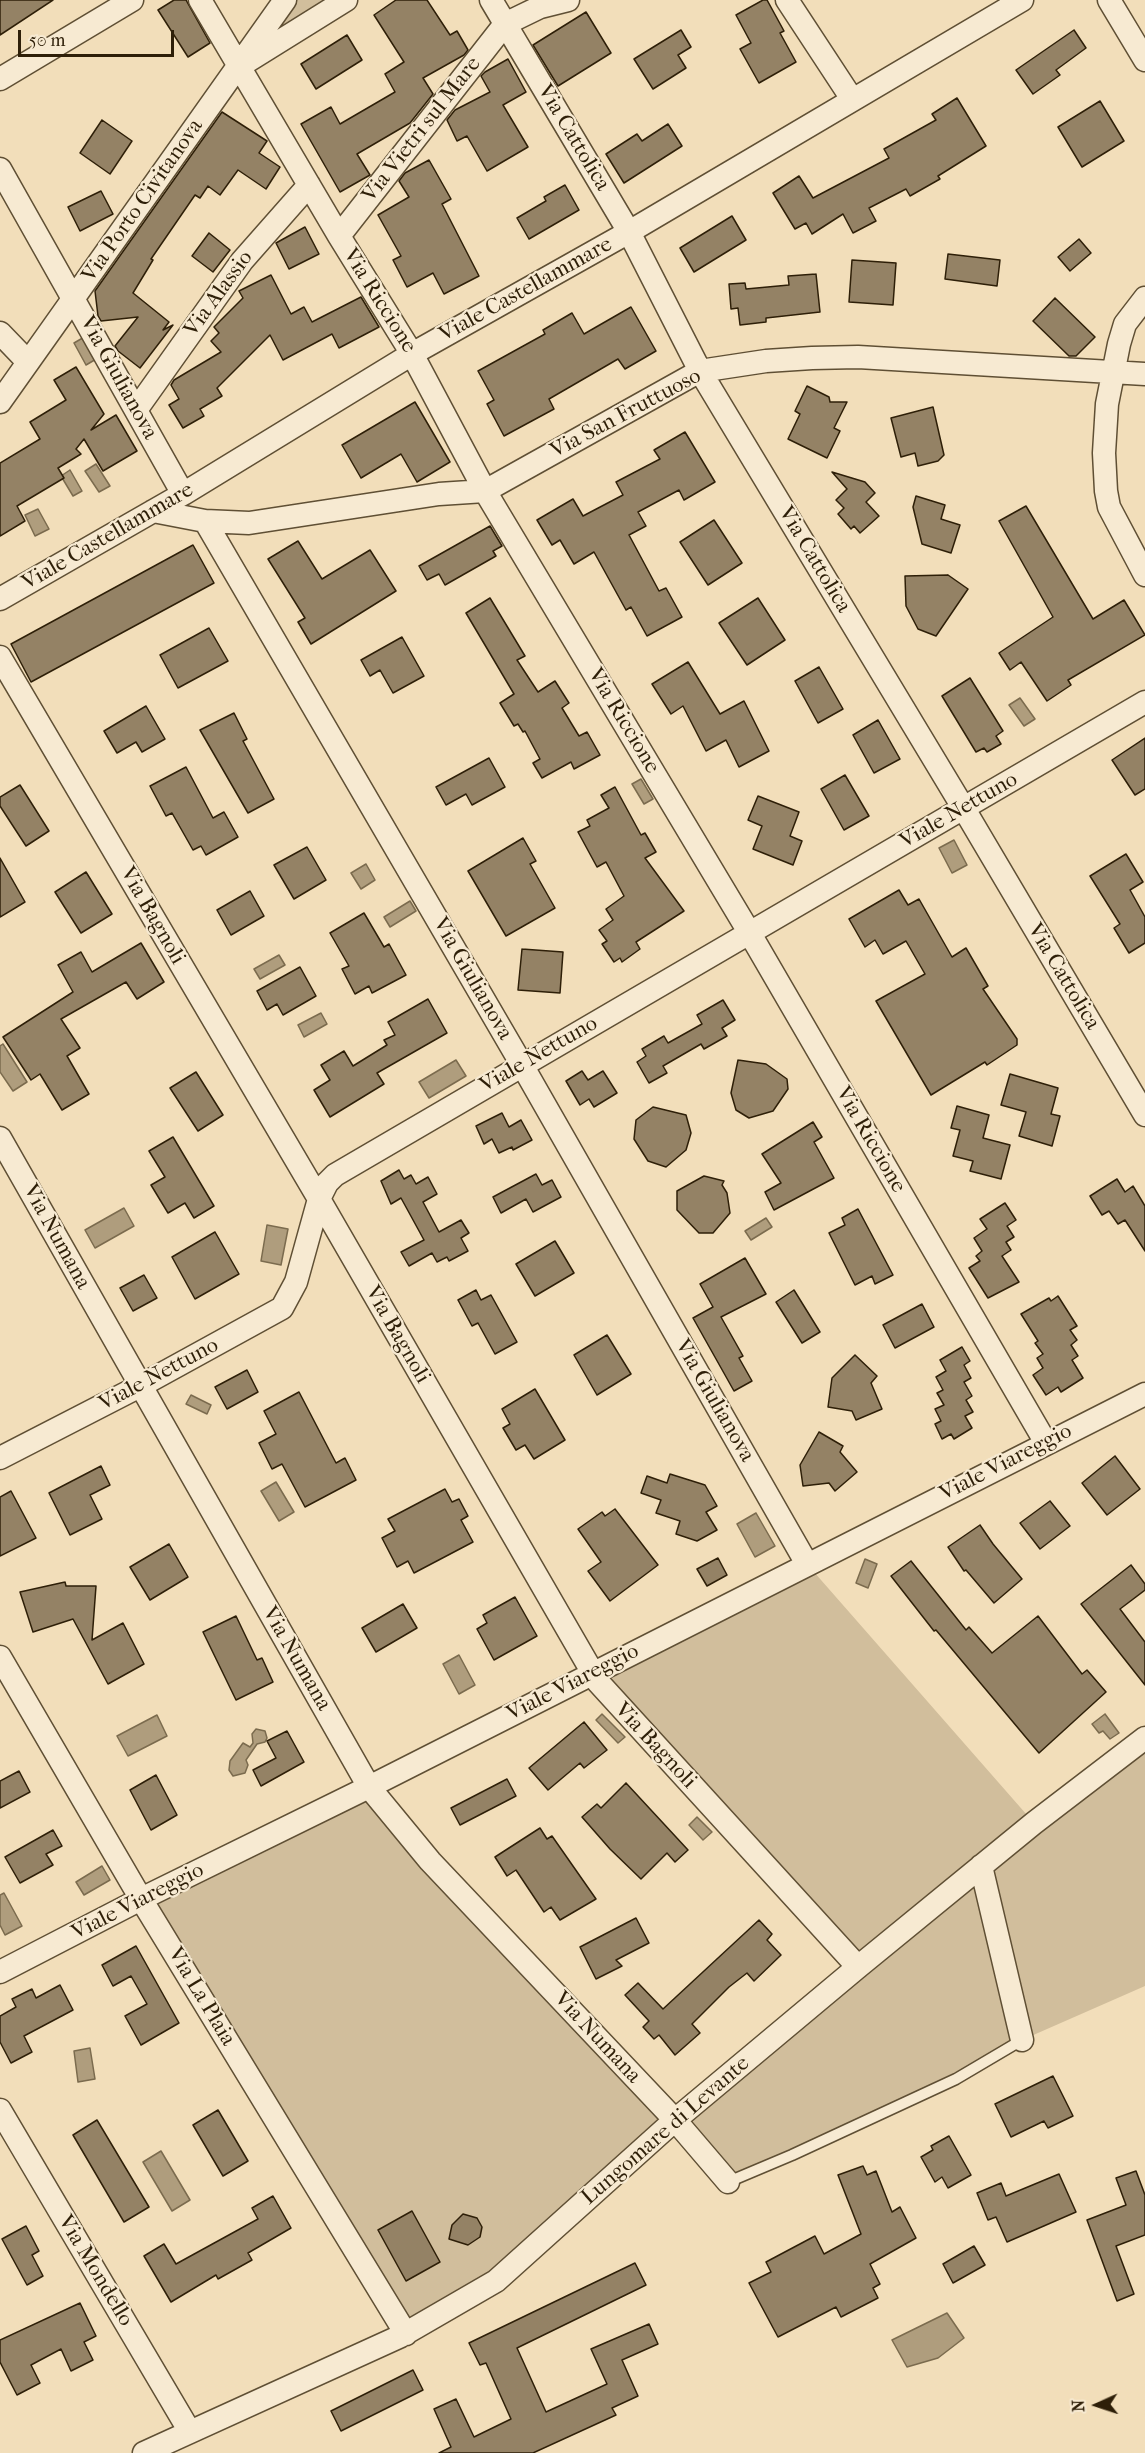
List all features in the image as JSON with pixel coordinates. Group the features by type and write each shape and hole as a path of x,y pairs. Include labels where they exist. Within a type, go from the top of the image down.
{"street":[{"path":"0,79 132,0"},
{"name":"Via Riccione","path":"200,0 339,237 412,354 485,491 749,932 1046,1443"},
{"name":"Via Porto Civitanova","path":"0,402 285,0"},
{"path":"238,67 346,0"},
{"name":"Via Cattolica","path":"491,0 629,232 700,371 1145,1115"},
{"path":"505,24 540,7 568,0"},
{"path":"787,0 852,99"},
{"name":"Viale Castellammare","path":"0,599 183,494 412,354 629,232 1022,0"},
{"path":"1109,0 1145,60"},
{"name":"Via Vietri sul Mare","path":"339,237 505,24"},
{"name":"Via Giulianova","path":"0,169 183,494"},
{"name":"Via Alassio","path":"136,410 242,261 309,185"},
{"path":"1145,298 1123,329 1112,371 1104,437 1106,491 1113,517 1145,575"},
{"path":"0,333 28,362"},
{"name":"Via San Fruttuoso","path":"153,511 205,521 263,522 430,496 485,491 700,371 789,359 834,357 1145,374"},
{"name":"Via Giulianova","path":"205,521 522,1065 807,1564"},
{"name":"Via Bagnoli","path":"0,657 319,1199 592,1673 604,1690 858,1967"},
{"name":"Viale Nettuno","path":"0,1458 140,1386 282,1308 296,1282 319,1199 327,1183 335,1176 1145,702"},
{"name":"Via Numana","path":"0,1138 369,1787 430,1861 675,2120 728,2182"},
{"name":"Viale Viareggio","path":"0,1972 1145,1394"},
{"name":"Via La Plaia","path":"0,1657 141,1899 406,2334"},
{"name":"Lungomare di Levante","path":"144,2453 406,2334 496,2281 675,2120 981,1866 1145,1738"},
{"path":"981,1866 1022,2040"},
{"name":"Via Mondello","path":"0,2110 190,2432"}],"lane":[{"path":"728,2182 956,2079 1022,2040"}],"shaded area":[{"path":"292,0 332,0 257,49"},
{"path":"86,336 98,358 86,365 74,343"},
{"path":"96,464 110,486 99,492 85,471"},
{"path":"70,470 82,491 73,496 61,476"},
{"path":"38,509 49,529 35,536 25,515"},
{"path":"1020,698 1035,719 1024,726 1009,705"},
{"path":"641,779 653,799 644,804 632,784"},
{"path":"954,840 967,865 952,873 939,848"},
{"path":"366,864 375,880 361,889 351,873"},
{"path":"410,901 416,911 390,927 384,917"},
{"path":"279,955 285,965 260,979 254,969"},
{"path":"321,1013 327,1024 304,1037 298,1025"},
{"path":"3,1044 27,1082 13,1091 0,1072 0,1046"},
{"path":"456,1060 466,1076 429,1098 419,1082"},
{"path":"124,1208 134,1226 95,1248 85,1230"},
{"path":"766,1218 772,1227 751,1240 745,1231"},
{"path":"267,1225 288,1229 281,1265 261,1261"},
{"path":"191,1395 211,1405 207,1414 186,1404"},
{"path":"276,1482 294,1512 279,1521 261,1491"},
{"path":"756,1513 775,1546 755,1557 737,1524"},
{"path":"865,1559 877,1564 868,1588 856,1583"},
{"path":"807,1564 1034,1823 1145,1738 1145,1986 1022,2040 728,2182 675,2121 496,2281 414,2329 141,1899 369,1787 675,2120 858,1967 592,1673"},
{"path":"459,1655 475,1685 459,1694 443,1664"},
{"path":"602,1714 625,1737 618,1743 596,1720"},
{"path":"1105,1714 1119,1733 1110,1739 1103,1731 1099,1733 1092,1724"},
{"path":"157,1715 167,1736 128,1756 117,1736"},
{"path":"256,1729 265,1731 267,1738 265,1742 257,1744 246,1760 248,1765 245,1773 233,1776 229,1770 230,1761 243,1743 250,1747 253,1743 252,1734"},
{"path":"697,1817 712,1832 703,1840 689,1825"},
{"path":"102,1866 110,1880 84,1895 76,1882"},
{"path":"4,1893 22,1926 5,1935 0,1925 0,1895"},
{"path":"90,2048 95,2079 78,2082 74,2051"},
{"path":"161,2151 190,2200 172,2211 143,2162"},
{"path":"947,2313 964,2338 938,2358 907,2367 892,2340"}],"building":[{"path":"0,0 53,0 0,35"},
{"path":"174,0 186,0 210,43 188,57 158,10"},
{"path":"396,0 427,0 450,35 457,31 468,50 464,55 423,78 433,94 410,123 357,154 370,175 340,192 301,124 331,107 340,124 395,92 385,74 404,62 374,15"},
{"path":"767,0 784,31 780,33 796,62 759,83 740,49 751,43 736,15"},
{"path":"586,12 611,53 558,86 533,45"},
{"path":"681,30 691,47 678,55 686,68 653,89 634,59"},
{"path":"1074,30 1086,48 1056,70 1060,75 1033,94 1016,70"},
{"path":"347,35 362,60 316,89 301,64"},
{"path":"508,59 526,92 503,105 528,147 487,171 467,136 457,141 447,120 455,110 490,92 481,76"},
{"path":"957,98 986,146 938,176 940,179 910,196 906,189 869,208 876,221 853,233 843,214 812,234 806,223 795,229 773,193 799,176 813,198 889,158 884,149 936,120 932,114"},
{"path":"1100,101 1124,141 1082,167 1058,127"},
{"path":"222,112 267,141 259,153 280,167 266,189 238,170 220,195 208,186 200,198 195,195 151,259 153,260 133,293 169,322 163,330 173,325 140,368 115,346 138,317 101,321 98,316 95,291"},
{"path":"102,120 132,141 110,174 80,153"},
{"path":"668,124 682,146 624,183 606,154 637,134 642,141"},
{"path":"429,160 451,199 442,204 479,276 444,294 433,273 407,287 393,260 401,256 378,215 409,197 399,181 405,173"},
{"path":"565,185 579,210 529,239 517,218 546,201 544,197"},
{"path":"101,191 113,214 80,231 68,207"},
{"path":"732,216 746,240 694,272 680,248"},
{"path":"305,227 319,254 289,269 276,243"},
{"path":"209,233 230,250 213,272 192,256"},
{"path":"1079,239 1091,253 1070,271 1058,257"},
{"path":"948,254 1000,260 997,286 945,279"},
{"path":"852,260 896,263 893,305 849,302"},
{"path":"816,274 820,312 766,318 766,322 740,325 738,308 731,309 729,284 745,283 746,289 789,285 788,276"},
{"path":"271,275 291,314 304,307 312,322 361,297 379,327 339,348 332,334 283,360 270,335 217,388 222,396 200,409 204,416 183,428 169,405 179,399 171,385 174,380 221,352 211,341 219,333 214,327 243,298 239,291"},
{"path":"1055,298 1095,337 1076,356 1069,356 1033,321"},
{"path":"631,307 656,351 625,369 618,359 549,399 554,409 504,436 487,404 494,400 478,371 545,334 543,330 572,313 584,334"},
{"path":"76,367 104,414 91,430 116,415 137,451 103,471 84,439 76,449 81,454 58,468 64,478 17,506 25,521 0,536 0,463 40,439 30,422 66,400 54,380"},
{"path":"807,386 829,397 830,402 847,402 834,428 840,431 827,458 788,439 800,414 795,411"},
{"path":"415,402 450,462 417,482 401,454 361,478 342,445"},
{"path":"933,407 944,455 938,461 918,466 915,453 901,457 891,418"},
{"path":"685,432 715,482 684,500 679,490 638,512 646,526 629,535 659,591 666,588 682,617 647,636 631,607 626,610 594,552 574,564 560,540 552,545 537,520 573,499 583,516 623,495 616,482 660,459 654,450"},
{"path":"832,472 865,482 875,493 866,502 879,516 860,533 854,526 851,529 838,514 844,508 836,500 847,489"},
{"path":"916,496 945,505 941,519 960,525 951,553 922,544 913,507"},
{"path":"1026,506 1093,619 1124,600 1145,635 1068,680 1071,685 1047,701 1021,662 1010,670 999,653 1053,617 999,521"},
{"path":"714,520 742,563 708,585 680,542"},
{"path":"490,526 502,546 493,551 496,556 445,585 439,574 427,580 419,566"},
{"path":"298,541 322,579 370,550 396,591 311,644 298,622 305,618 268,559"},
{"path":"193,545 214,583 31,682 11,644"},
{"path":"948,575 968,589 936,636 918,629 906,606 905,576"},
{"path":"490,598 525,656 517,660 538,692 555,681 569,703 562,708 579,736 587,732 600,755 574,769 571,762 542,778 533,763 540,759 525,731 523,732 518,724 514,726 500,703 514,694 466,613"},
{"path":"758,598 785,640 747,665 719,623"},
{"path":"209,628 228,661 178,688 160,655"},
{"path":"402,637 424,676 393,693 380,670 370,676 361,660"},
{"path":"688,662 720,714 744,701 769,751 739,767 726,740 706,751 683,706 671,714 652,684"},
{"path":"819,667 843,709 818,723 795,681"},
{"path":"970,678 1003,731 996,736 1001,744 987,752 984,748 976,752 942,696"},
{"path":"146,706 165,739 142,752 136,742 117,753 104,731"},
{"path":"234,713 247,739 243,741 274,799 248,813 200,730"},
{"path":"878,720 900,759 874,773 853,735"},
{"path":"1145,738 1145,789 1135,795 1112,760"},
{"path":"489,758 505,787 472,805 466,794 446,805 436,787"},
{"path":"186,767 213,818 224,812 238,837 206,855 201,846 193,850 172,813 166,816 150,786"},
{"path":"845,775 869,816 844,830 821,789"},
{"path":"20,785 49,831 26,846 0,806 0,797"},
{"path":"615,787 641,835 645,833 656,852 645,858 684,911 636,942 640,949 622,962 620,958 614,962 602,944 607,941 599,930 613,920 606,909 624,896 606,862 597,867 578,832 590,826 587,820 609,808 601,795"},
{"path":"758,796 799,812 790,836 802,841 793,865 753,849 762,826 748,820"},
{"path":"523,838 536,861 530,864 555,908 506,936 468,871"},
{"path":"307,847 326,880 294,899 274,865"},
{"path":"1126,854 1143,882 1130,890 1145,917 1145,943 1129,953 1114,928 1120,924 1090,876"},
{"path":"0,858 25,902 0,917"},
{"path":"86,872 112,914 81,933 55,892"},
{"path":"899,890 908,905 919,899 952,957 966,948 988,986 983,989 1017,1039 1017,1045 987,1065 985,1062 931,1095 876,1001 925,974 906,941 883,954 875,940 865,947 849,919"},
{"path":"250,891 264,916 231,935 217,910"},
{"path":"364,913 384,947 389,944 406,975 372,993 369,986 355,994 342,969 349,966 330,933"},
{"path":"141,943 164,982 137,999 126,982 61,1019 80,1048 67,1056 89,1094 62,1110 40,1074 31,1080 3,1037 73,992 58,965 81,952 92,972"},
{"path":"522,949 563,952 560,993 518,990"},
{"path":"300,967 316,996 283,1015 277,1004 267,1010 257,991"},
{"path":"428,999 447,1033 377,1073 384,1084 330,1117 314,1090 330,1080 321,1065 344,1051 353,1066 387,1045 384,1040 395,1035 388,1022"},
{"path":"723,1000 735,1020 722,1028 727,1036 704,1049 701,1044 663,1066 667,1073 649,1083 637,1062 646,1056 642,1049 664,1036 668,1043 702,1024 697,1015"},
{"path":"738,1060 766,1064 787,1079 788,1089 773,1111 749,1118 736,1110 731,1093"},
{"path":"582,1071 588,1080 603,1071 617,1093 594,1107 589,1099 580,1105 566,1081"},
{"path":"196,1072 223,1115 198,1131 170,1088"},
{"path":"1010,1074 1058,1088 1051,1114 1060,1116 1052,1146 1019,1136 1026,1112 1001,1105"},
{"path":"957,1106 989,1115 983,1138 1010,1145 1001,1179 970,1171 973,1161 953,1156 960,1130 951,1128"},
{"path":"653,1107 686,1115 691,1133 686,1150 666,1167 648,1161 634,1139 636,1120"},
{"path":"502,1113 509,1127 521,1120 532,1140 513,1150 512,1147 499,1153 492,1139 484,1144 476,1126"},
{"path":"813,1122 822,1137 814,1142 834,1178 774,1210 765,1192 781,1183 762,1154"},
{"path":"173,1137 214,1206 194,1218 185,1203 168,1213 151,1185 165,1177 149,1151"},
{"path":"399,1170 404,1179 411,1175 416,1184 428,1177 437,1194 423,1202 439,1232 461,1220 469,1233 461,1238 468,1251 449,1261 447,1257 437,1262 432,1253 409,1266 401,1252 424,1240 401,1198 391,1204 381,1181"},
{"path":"536,1174 542,1185 552,1180 561,1197 533,1212 526,1199 501,1213 493,1197"},
{"path":"704,1176 724,1181 722,1185 727,1193 730,1213 713,1233 699,1233 677,1210 677,1191"},
{"path":"1117,1179 1125,1192 1133,1186 1145,1206 1145,1251 1125,1220 1118,1224 1109,1211 1102,1215 1090,1196"},
{"path":"1005,1203 1016,1220 1007,1226 1014,1237 1006,1242 1011,1250 1002,1256 1019,1282 988,1298 969,1268 980,1261 976,1256 982,1251 974,1238 987,1229 980,1219"},
{"path":"858,1209 893,1275 875,1284 872,1276 855,1285 829,1233 845,1225 842,1218"},
{"path":"215,1232 239,1274 195,1299 172,1257"},
{"path":"555,1241 574,1273 535,1296 516,1264"},
{"path":"745,1258 766,1294 721,1317 743,1356 739,1358 752,1381 734,1391 693,1318 713,1307 700,1284"},
{"path":"144,1275 157,1298 133,1311 120,1288"},
{"path":"476,1290 481,1300 491,1295 517,1342 495,1354 478,1323 472,1326 458,1300"},
{"path":"794,1290 820,1332 802,1343 776,1302"},
{"path":"1058,1296 1077,1326 1070,1330 1077,1340 1071,1345 1078,1356 1072,1360 1083,1378 1061,1392 1058,1387 1046,1395 1033,1375 1043,1368 1037,1358 1043,1354 1035,1343 1038,1341 1021,1314 1049,1298 1051,1301"},
{"path":"922,1304 934,1327 895,1348 883,1325"},
{"path":"607,1335 631,1374 597,1395 574,1355"},
{"path":"962,1347 970,1361 964,1365 971,1378 964,1382 972,1396 966,1400 973,1412 965,1416 972,1428 954,1439 951,1434 942,1439 935,1424 941,1421 935,1409 944,1405 937,1393 943,1390 936,1377 946,1371 940,1360"},
{"path":"855,1355 877,1376 871,1383 882,1409 856,1420 852,1411 828,1407 832,1378"},
{"path":"247,1370 258,1392 227,1409 215,1387"},
{"path":"535,1389 565,1440 534,1459 525,1445 516,1450 503,1428 510,1424 502,1409"},
{"path":"299,1392 336,1463 345,1458 356,1480 305,1507 282,1464 272,1469 259,1443 276,1434 264,1411"},
{"path":"819,1432 843,1446 840,1452 857,1472 835,1491 829,1483 803,1486 800,1465"},
{"path":"1115,1456 1140,1489 1107,1515 1082,1483"},
{"path":"101,1466 110,1485 90,1495 102,1519 70,1535 49,1493"},
{"path":"670,1474 705,1485 717,1506 706,1512 717,1530 697,1541 676,1534 680,1521 656,1513 661,1500 641,1493 647,1476 667,1483"},
{"path":"445,1489 452,1502 459,1499 468,1516 461,1520 473,1542 414,1573 408,1561 397,1567 382,1538 395,1531 388,1519"},
{"path":"11,1491 36,1538 0,1556 0,1497"},
{"path":"1050,1501 1070,1526 1040,1549 1020,1523"},
{"path":"615,1509 658,1565 610,1601 588,1571 601,1562 578,1529 602,1512 605,1516"},
{"path":"980,1525 1022,1579 994,1603 966,1570 964,1571 948,1547"},
{"path":"169,1544 188,1577 150,1600 130,1567"},
{"path":"718,1558 727,1575 707,1586 697,1569"},
{"path":"911,1561 966,1630 969,1627 992,1653 1038,1616 1082,1674 1087,1670 1106,1692 1039,1753 936,1630 934,1631 891,1576"},
{"path":"1131,1565 1145,1584 1145,1590 1120,1609 1145,1642 1145,1685 1081,1604"},
{"path":"65,1582 66,1586 96,1586 92,1640 123,1623 144,1664 108,1684 73,1619 33,1632 20,1592"},
{"path":"515,1597 537,1636 494,1660 477,1629 487,1623 483,1615"},
{"path":"403,1604 417,1628 376,1652 362,1628"},
{"path":"236,1616 257,1660 262,1658 273,1682 236,1700 203,1632"},
{"path":"584,1722 607,1750 584,1768 580,1763 548,1790 529,1768"},
{"path":"287,1731 304,1762 261,1786 253,1770 276,1758 267,1741"},
{"path":"19,1771 30,1792 0,1808 0,1781"},
{"path":"156,1775 177,1815 151,1830 130,1790"},
{"path":"507,1779 516,1796 460,1825 451,1808"},
{"path":"626,1783 688,1850 675,1862 667,1853 641,1879 582,1817 597,1804 601,1808"},
{"path":"540,1828 547,1839 552,1836 596,1899 560,1920 551,1907 544,1912 516,1870 507,1876 495,1857"},
{"path":"53,1830 62,1846 46,1854 53,1865 20,1883 5,1857"},
{"path":"636,1918 649,1943 616,1960 622,1966 596,1979 580,1947"},
{"path":"759,1920 772,1934 767,1940 781,1955 754,1981 747,1973 729,1987 692,2024 700,2033 675,2055 659,2035 654,2039 643,2027 649,2021 625,1995 638,1983 663,2009"},
{"path":"136,1946 179,2023 141,2045 125,2016 147,2004 131,1976 113,1986 102,1965"},
{"path":"60,1985 73,2010 24,2036 32,2052 11,2063 0,2042 0,2016 16,2007 12,1999 32,1989 36,1998"},
{"path":"1053,2076 1073,2116 1048,2128 1044,2121 1011,2137 995,2104"},
{"path":"218,2110 248,2161 223,2176 193,2125"},
{"path":"97,2120 149,2207 124,2222 73,2135"},
{"path":"949,2136 971,2175 948,2188 942,2177 935,2182 921,2157 933,2150 931,2146"},
{"path":"863,2166 867,2175 876,2171 892,2212 900,2207 916,2238 870,2264 880,2284 873,2288 878,2298 841,2317 836,2307 778,2337 749,2283 771,2272 766,2262 815,2236 824,2254 861,2234 838,2175"},
{"path":"1136,2171 1145,2195 1145,2235 1116,2246 1134,2294 1117,2301 1087,2220 1126,2205 1116,2178"},
{"path":"1059,2174 1076,2212 1007,2242 996,2217 988,2220 977,2193 1001,2183 1006,2196"},
{"path":"273,2196 291,2228 248,2253 252,2260 218,2279 216,2275 171,2302 144,2256 164,2244 176,2264 258,2219 252,2208"},
{"path":"412,2211 440,2262 406,2281 378,2230"},
{"path":"463,2214 477,2218 482,2227 480,2237 468,2245 449,2239 452,2225"},
{"path":"26,2226 39,2251 32,2255 43,2276 27,2285 2,2239"},
{"path":"974,2246 985,2265 953,2283 943,2264"},
{"path":"635,2263 646,2285 517,2348 546,2412 607,2384 591,2349 649,2324 658,2344 622,2360 638,2396 612,2408 616,2415 533,2453 439,2453 451,2447 434,2409 456,2399 474,2437 511,2419 486,2363 480,2365 469,2343"},
{"path":"80,2303 96,2336 84,2342 93,2360 71,2371 61,2349 31,2365 40,2383 17,2395 0,2362 0,2340"},
{"path":"413,2370 423,2390 341,2431 331,2411"}]}
